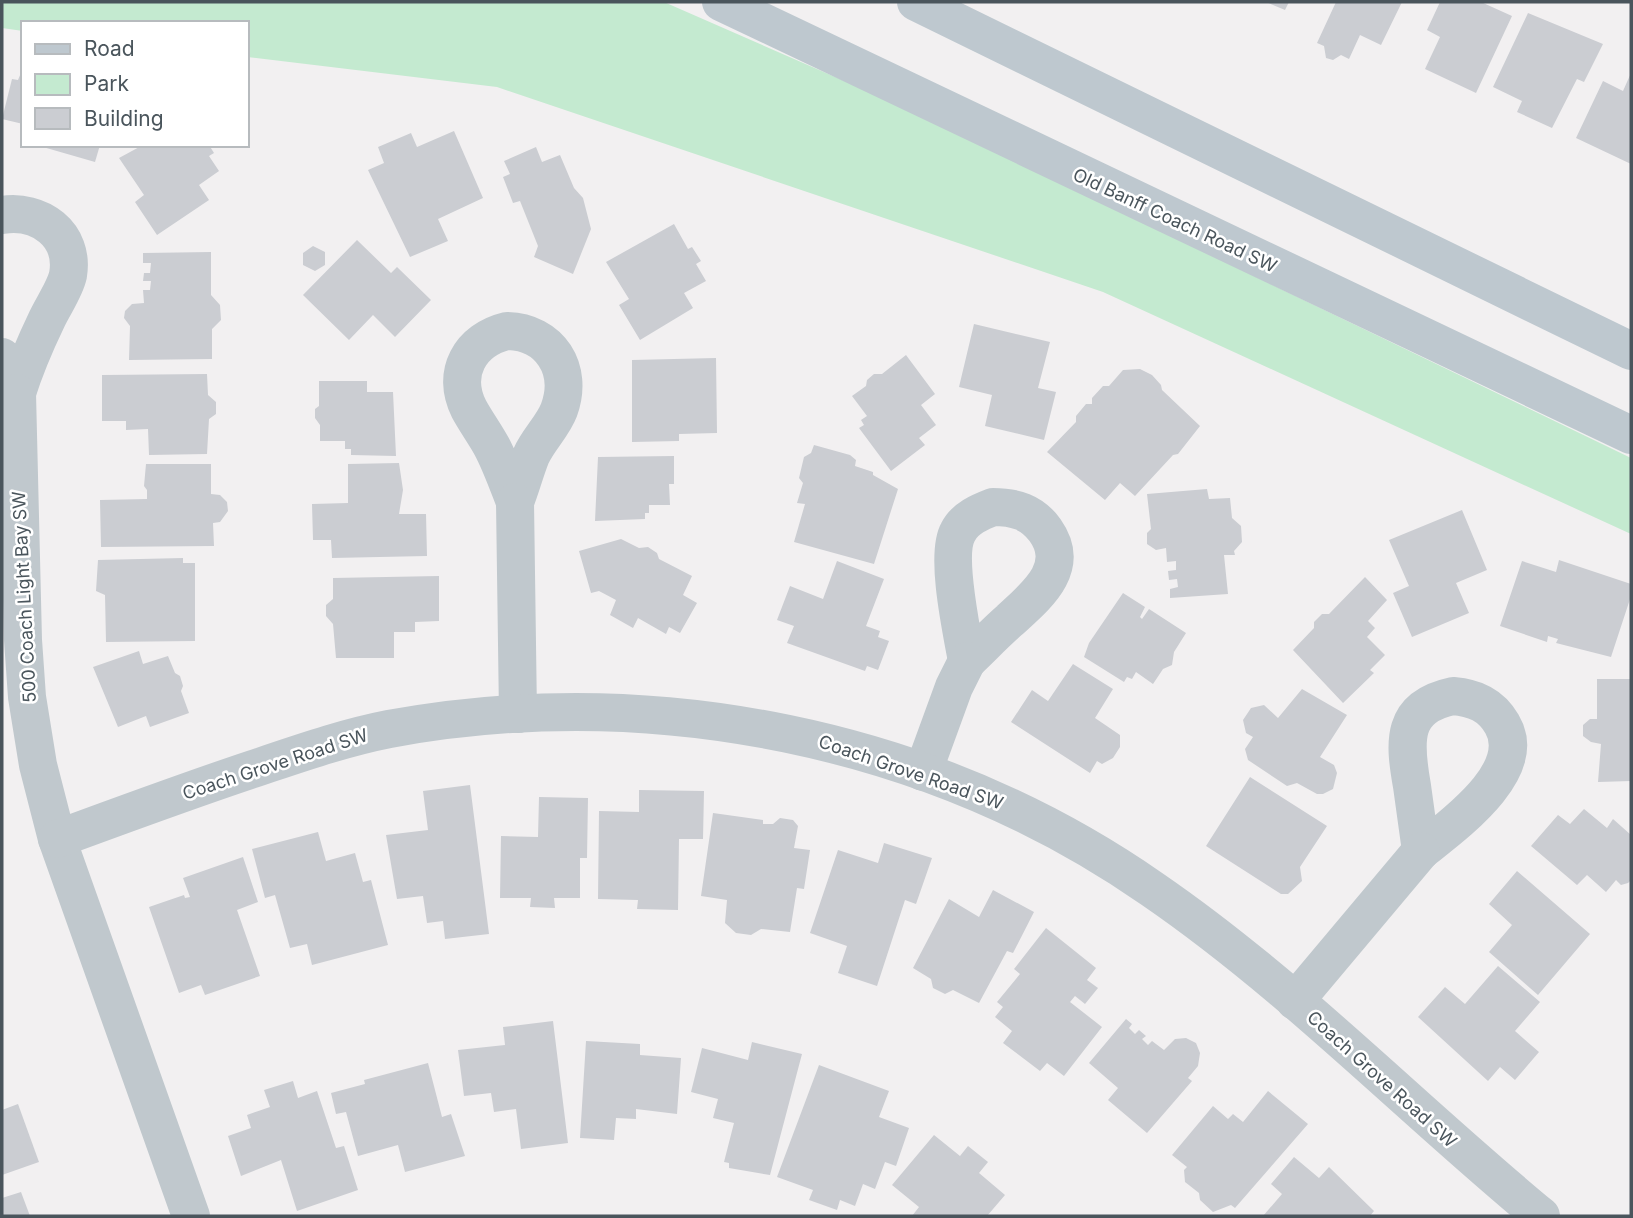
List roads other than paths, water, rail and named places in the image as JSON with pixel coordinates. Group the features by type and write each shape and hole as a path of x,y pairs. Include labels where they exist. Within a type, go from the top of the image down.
{"main road":[{"name":"Old Banff Coach Road SW","path":"721,2 1631,435"},
{"path":"899,2 955,23"},
{"path":"916,2 1631,351"}],"street":[{"name":"500 Coach Light Bay SW","path":"2,215 18,212 45,221 56,230 67,256 68,276 30,353 17,393 27,696 38,765 57,839"},
{"name":"500 Coach Light Bay SW","path":"2,358 17,393"},
{"path":"515,502 518,714"},
{"path":"922,772 954,687 967,662"},
{"name":"Coach Grove Road SW","path":"57,839 325,745 390,729 518,714 610,711 748,724 834,742 1001,802 1076,842 1153,889 1295,1001 1455,1145 1541,1216"},
{"path":"57,839 191,1216"},
{"path":"1295,1001 1421,852"}]}
